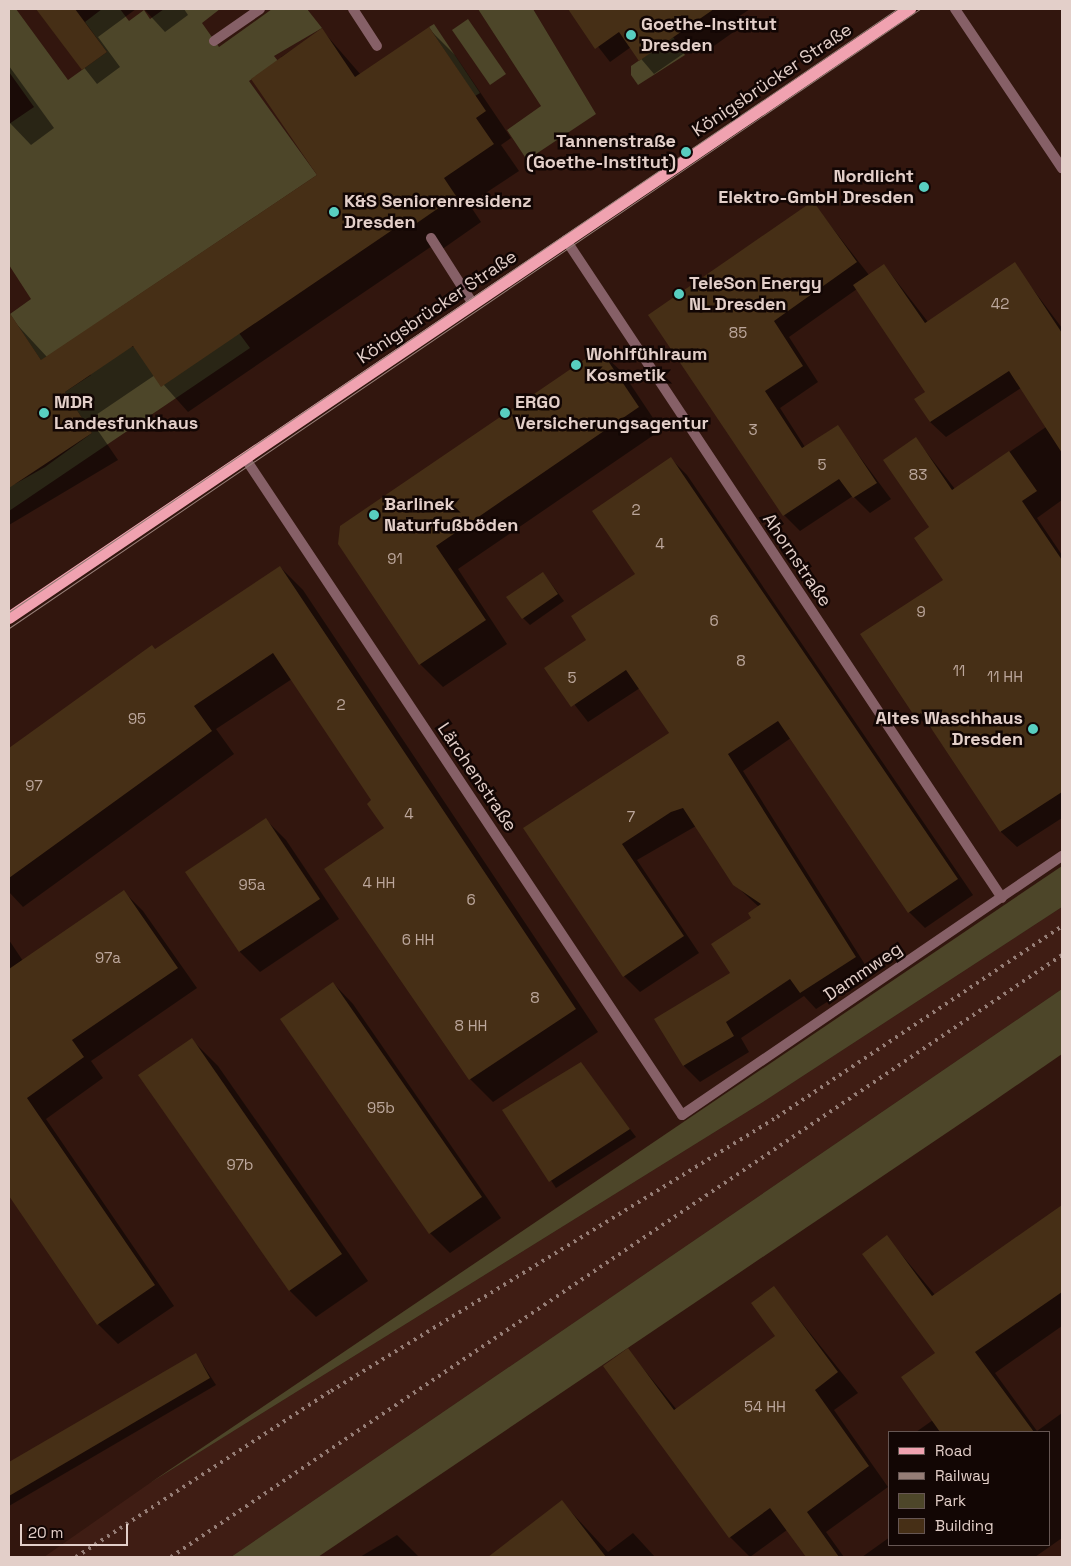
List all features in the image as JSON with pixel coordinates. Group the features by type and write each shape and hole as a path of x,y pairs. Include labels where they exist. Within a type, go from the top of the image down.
{"main road":[{"name":"Königsbrücker Straße","path":"9,618 910,9"}],"street":[{"path":"214,41 260,9"},
{"path":"353,9 377,46"},
{"path":"955,9 1062,168"},
{"path":"431,238 473,304"},
{"name":"Ahornstraße","path":"566,240 1002,898"},
{"name":"Lärchenstraße","path":"246,458 682,1115"},
{"name":"Dammweg","path":"682,1115 1062,856"}],"shaded area":[{"path":"1062,907 1062,989 231,1557 44,1557 150,1483 763,1102"}],"green space":[{"path":"9,9 16,9 68,80 107,52 85,22 102,9 120,9 129,21 144,10 150,19 164,9 220,9 202,23 219,47 272,9 307,9 322,28 274,56 278,61 249,81 317,175 109,315 131,347 239,333 250,348 9,511 9,482 15,484 45,467 92,433 65,392 91,375 68,342 55,381 10,314 31,299 9,265 9,124 34,107 9,72"},
{"path":"478,9 533,9 596,114 527,160 507,130 541,106"},
{"path":"468,19 506,74 490,85 452,30"},
{"path":"434,24 480,93 475,96 429,27"},
{"path":"673,37 685,55 638,85 631,75 631,66"},
{"path":"1062,866 1062,907 763,1102 150,1483"},
{"path":"1062,989 1062,1054 988,1105 318,1557 231,1557"}],"building":[{"path":"36,9 75,9 107,52 82,70"},
{"name":"Goethe-Institut Dresden","path":"568,9 714,9 639,61 619,32 595,49"},
{"name":"K&S Seniorenresidenz Dresden","path":"429,27 486,111 476,118 494,144 444,178 456,196 414,225 410,218 161,387 133,346 65,392 92,433 9,488 9,312 41,360 317,175 251,79 322,28 355,77"},
{"path":"813,201 857,262 774,321 803,366 765,391 802,448 838,425 877,483 853,498 839,479 783,516 648,315"},
{"path":"1015,262 1062,333 1062,453 1009,371 930,422 914,399 925,392 853,285 884,264 925,323"},
{"path":"600,349 639,407 436,546 486,620 419,665 338,544 340,526"},
{"path":"916,437 952,490 1009,451 1037,491 1022,501 1062,560 1062,792 1000,832 921,713 915,717 860,634 943,580 914,538 929,527 883,460"},
{"path":"671,457 958,879 908,913 778,721 728,754 856,957 800,993 790,979 726,1022 734,1036 683,1066 654,1019 730,973 711,944 751,918 748,913 761,904 733,885 683,808 671,812 622,844 684,936 623,977 523,828 669,733 626,670 571,707 544,668 586,640 571,616 635,574 592,511"},
{"path":"280,566 576,1009 469,1080 324,869 384,828 367,804 371,800 273,653 194,706 212,731 9,878 9,748 152,645 155,649"},
{"path":"543,572 558,594 522,619 506,597"},
{"path":"266,818 320,899 239,952 185,872"},
{"path":"124,890 178,968 72,1040 84,1057 27,1098 155,1285 97,1325 9,1196 9,969"},
{"path":"333,982 482,1197 429,1234 280,1019"},
{"path":"192,1038 342,1254 289,1291 138,1075"},
{"path":"581,1062 630,1129 549,1182 502,1110"},
{"path":"1062,1205 1062,1292 975,1352 1033,1431 939,1431 901,1377 935,1353 862,1254 887,1235 932,1296"},
{"path":"774,1286 838,1372 815,1390 869,1466 807,1512 839,1557 806,1557 770,1508 729,1538 603,1366 628,1348 674,1410 775,1336 751,1303"},
{"path":"196,1353 210,1378 9,1496 9,1462"},
{"path":"562,1500 606,1557 488,1557"}],"tram line":[{"path":"9,612 897,9"},
{"path":"9,628 920,9"}],"railway":[{"path":"76,1557 331,1391 777,1117 1062,926"},
{"path":"171,1557 1062,955"}],"place":[{"name":"Goethe-Institut Dresden","path":"631,35"},
{"name":"Tannenstraße (Goethe-Institut)","path":"686,152"},
{"name":"Nordlicht Elektro-GmbH Dresden","path":"924,187"},
{"name":"K&S Seniorenresidenz Dresden","path":"334,212"},
{"name":"TeleSon Energy NL Dresden","path":"679,294"},
{"name":"Wohlfühlraum Kosmetik","path":"576,365"},
{"name":"MDR Landesfunkhaus","path":"44,413"},
{"name":"ERGO Versicherungsagentur","path":"505,413"},
{"name":"Barlinek Naturfußböden","path":"374,515"},
{"name":"Altes Waschhaus Dresden","path":"1033,729"}]}
